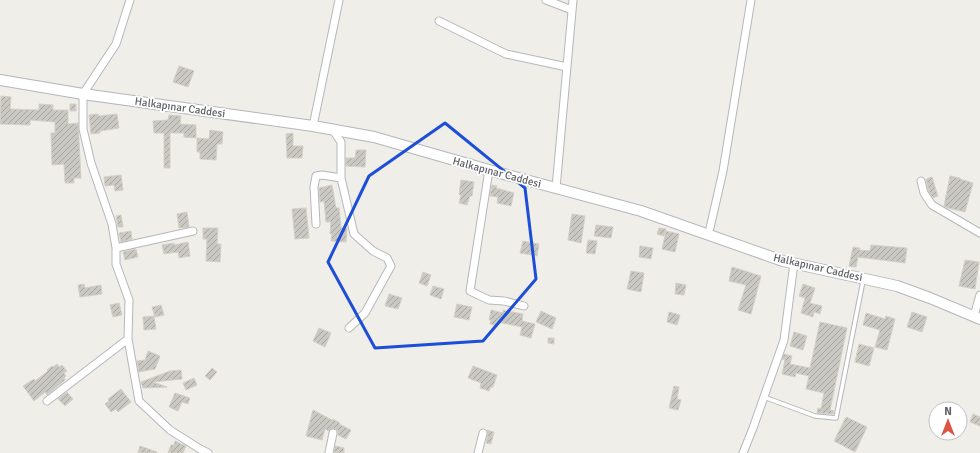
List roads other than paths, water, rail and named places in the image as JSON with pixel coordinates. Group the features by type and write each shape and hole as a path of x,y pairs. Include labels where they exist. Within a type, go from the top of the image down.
{"main road":[{"name":"Halkapınar Caddesi","path":"0,80 83,94 313,126 374,137 641,211 769,256 913,291 977,318"}],"street":[{"path":"130,0 116,44 83,94 83,129 91,163 112,224 116,248 116,264 129,300 128,339 139,401 170,430 199,451 208,453"},
{"path":"313,126 339,0"},
{"path":"546,0 572,10"},
{"path":"556,188 573,0"},
{"path":"710,228 723,171 751,0"},
{"path":"439,21 506,54 567,67"},
{"path":"332,129 341,142 341,178 354,234 373,251 387,258 392,266 364,313 349,328"},
{"path":"489,170 470,291 489,300 504,301 524,306"},
{"path":"316,224 314,187 316,176 322,174 341,178"},
{"path":"921,181 924,193 932,205 980,233"},
{"path":"116,248 193,231"},
{"path":"743,453 784,340 794,263"},
{"path":"977,318 980,295"},
{"path":"47,401 128,339"},
{"path":"329,453 333,433"},
{"path":"478,453 483,433"}],"lane":[{"path":"764,397 815,416 836,418 864,278"}]}
